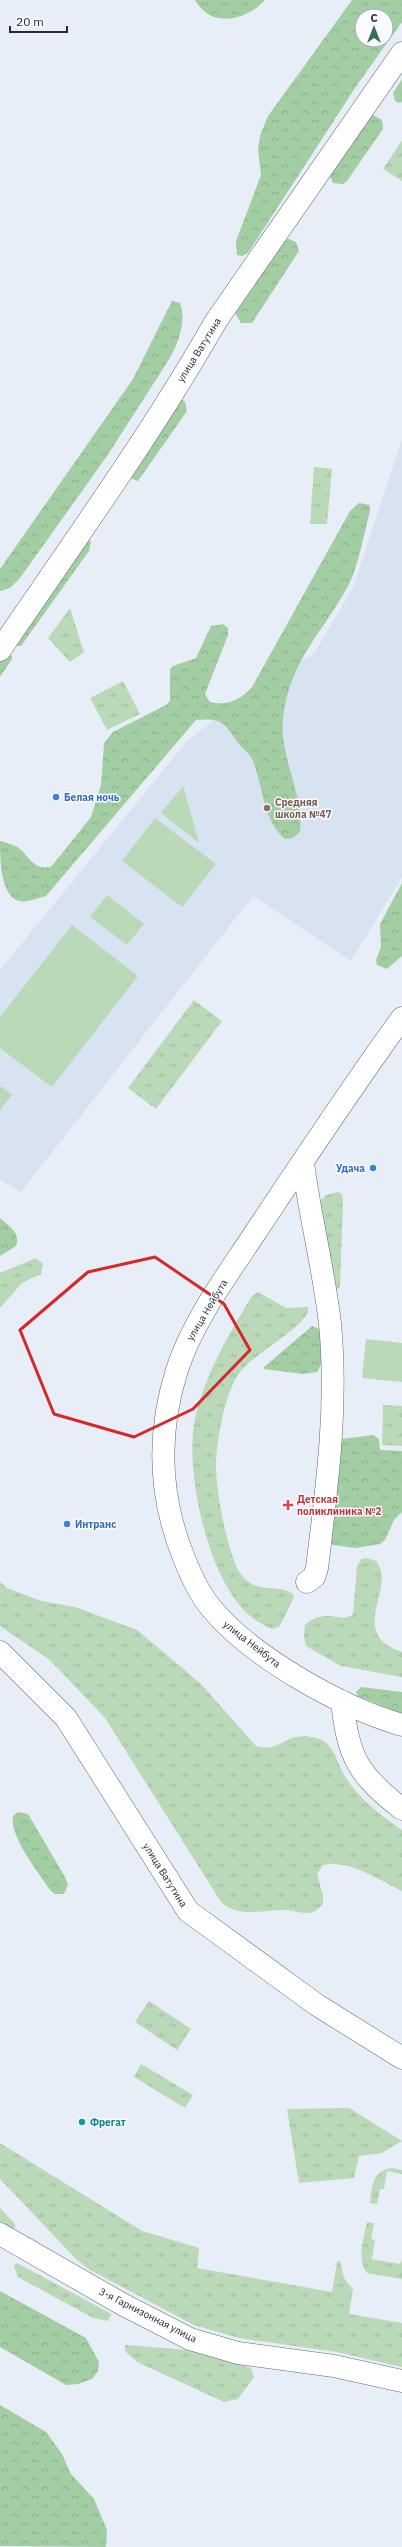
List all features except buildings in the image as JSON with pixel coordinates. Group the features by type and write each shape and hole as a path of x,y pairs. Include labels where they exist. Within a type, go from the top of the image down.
{"street":[{"name":"улица Ватутина","path":"0,650 119,474 194,359 216,321 402,53"},
{"name":"улица Нейбута","path":"402,1018 303,1162 192,1333 178,1368 166,1408 162,1456 163,1476 169,1513 179,1547 192,1580 211,1608 231,1630 284,1668 342,1701 402,1725"},
{"path":"303,1162 309,1208 329,1318 334,1388 330,1461 318,1568 314,1577 308,1582"},
{"name":"улица Ватутина","path":"0,1652 66,1718 188,1911 317,2005 402,2058"},
{"path":"342,1701 346,1735 357,1764 385,1797 402,1809"},
{"name":"3-я Гарнизонная улица","path":"0,2234 122,2304 190,2339 238,2353 334,2366 402,2381"}],"highlighted area":[{"path":"155,1257 224,1304 250,1350 193,1409 134,1437 54,1414 20,1330 88,1272"}],"shaded area":[{"name":"Средняя школа №47","path":"402,439 402,877 351,961 253,896 21,1192 0,1180 0,970 188,740 267,679 314,654 354,585"}],"green space":[{"path":"195,0 265,0 248,13 229,19 210,15 202,9"},
{"path":"352,0 402,0 402,22 394,33 394,8 354,8 354,48 383,48 357,85 248,253 242,256 237,255 236,241 261,175 258,150 260,136 268,116"},
{"path":"402,79 402,102 399,103 395,101 393,93"},
{"path":"373,115 382,120 383,129 347,181 343,184 333,183 329,174 368,117"},
{"path":"402,140 402,181 383,169"},
{"path":"289,239 296,242 299,251 252,323 241,323 235,313 283,241"},
{"path":"172,301 180,303 182,310 182,325 175,348 168,361 107,456 20,578 10,588 0,591 0,569 133,379"},
{"path":"178,397 185,402 187,411 138,481 130,478"},
{"path":"314,467 332,469 327,524 310,524"},
{"path":"359,503 370,505 370,511 353,576 300,663 292,680 283,719 285,747 298,803 300,832 293,838 285,839 278,832 272,823 264,803 253,761 250,755 238,743 228,729 216,720 196,720 46,896 25,901 19,901 13,898 8,892 2,875 0,841 18,848 33,863 41,867 51,867 91,817 101,785 104,743 113,732 166,705 170,701 170,669 173,666 196,658 211,626 223,624 228,628 228,635 205,694 210,702 222,703 238,699 247,692 252,687 350,511"},
{"path":"88,538 91,542 89,551 21,646 14,646"},
{"path":"70,608 84,652 70,662 48,638"},
{"path":"5,651 12,656 12,659 0,677 0,654"},
{"path":"123,681 140,714 107,730 90,698"},
{"path":"183,786 199,843 161,813"},
{"path":"155,818 216,864 182,907 122,861"},
{"path":"402,883 402,956 387,969 377,965 376,960 381,947 380,924"},
{"path":"107,895 144,924 127,945 90,917"},
{"path":"72,925 138,976 52,1087 0,1048 0,1017"},
{"path":"194,1000 222,1021 156,1109 128,1088"},
{"path":"0,1086 12,1095 0,1110"},
{"path":"338,1192 342,1194 343,1201 340,1287 335,1291 318,1203 326,1195"},
{"path":"0,1218 16,1234 17,1241 16,1246 0,1256"},
{"path":"36,1258 43,1264 41,1274 22,1283 0,1308 0,1273"},
{"path":"258,1292 286,1308 308,1307 308,1312 303,1319 287,1334 255,1358 240,1372 230,1391 220,1428 216,1474 220,1505 232,1556 237,1568 243,1577 255,1585 281,1589 293,1594 294,1597 280,1626 272,1629 249,1615 234,1599 222,1577 211,1551 202,1523 196,1494 193,1466 192,1441 199,1402 211,1370 235,1325 252,1296"},
{"path":"312,1326 319,1329 322,1345 321,1363 317,1372 303,1374 264,1369 264,1367"},
{"path":"366,1339 402,1343 402,1382 362,1378"},
{"path":"383,1405 402,1406 402,1446 382,1445"},
{"path":"373,1435 379,1439 380,1450 402,1451 402,1512 394,1520 385,1540 380,1544 355,1548 333,1545 328,1538 342,1439"},
{"path":"366,1558 376,1561 381,1572 381,1584 375,1622 377,1633 385,1643 402,1652 402,1677 341,1666 306,1646 304,1636 305,1625 312,1620 326,1616 344,1618 353,1614 357,1566 361,1559"},
{"path":"0,1582 7,1588 41,1601 75,1607 137,1630 200,1683 256,1746 265,1748 272,1747 290,1739 305,1736 322,1740 326,1743 330,1747 343,1773 355,1790 385,1818 402,1830 402,1891 374,1876 354,1868 333,1864 323,1865 317,1874 323,1896 323,1904 312,1912 305,1913 279,1910 244,1912 228,1907 221,1902 105,1718 50,1660 0,1626"},
{"path":"361,1687 402,1692 402,1714 358,1696 356,1692"},
{"path":"18,1812 28,1814 65,1877 68,1885 64,1894 55,1894 50,1890 20,1844 13,1824 13,1816"},
{"path":"149,2001 191,2029 177,2050 135,2022"},
{"path":"141,2064 193,2095 185,2108 134,2077"},
{"path":"349,2108 402,2141 382,2153 359,2156 354,2178 299,2183 287,2109"},
{"path":"0,2143 142,2231 199,2248 197,2268 332,2292 337,2262 340,2261 344,2278 353,2289 349,2314 402,2323 402,2367 337,2352 239,2338 194,2325 90,2270 76,2259 0,2179"},
{"path":"392,2168 402,2170 402,2174 387,2171 384,2189 380,2189 377,2204 370,2203 374,2180 380,2172"},
{"path":"0,2208 15,2224 15,2228 8,2228 0,2222"},
{"path":"367,2222 374,2223 371,2239 375,2240 372,2259 400,2264 402,2259 402,2279 367,2273 361,2255"},
{"path":"17,2263 108,2312 111,2314 108,2321 93,2318 18,2277 14,2266"},
{"path":"0,2291 86,2338 99,2362 98,2371 92,2379 78,2384 66,2385 0,2347"},
{"path":"125,2345 188,2350 251,2368 254,2377 238,2399 224,2402 137,2362 125,2351"},
{"path":"0,2405 46,2432 62,2454 71,2474 94,2499 107,2530 106,2547 0,2546"}],"place":[{"name":"Белая ночь","path":"56,797"},
{"name":"Средняя школа №47","path":"267,808"},
{"name":"Удача","path":"373,1168"},
{"name":"Детская поликлиника №2","path":"288,1505"},
{"name":"Интранс","path":"67,1524"},
{"name":"Фрегат","path":"82,2122"}]}
